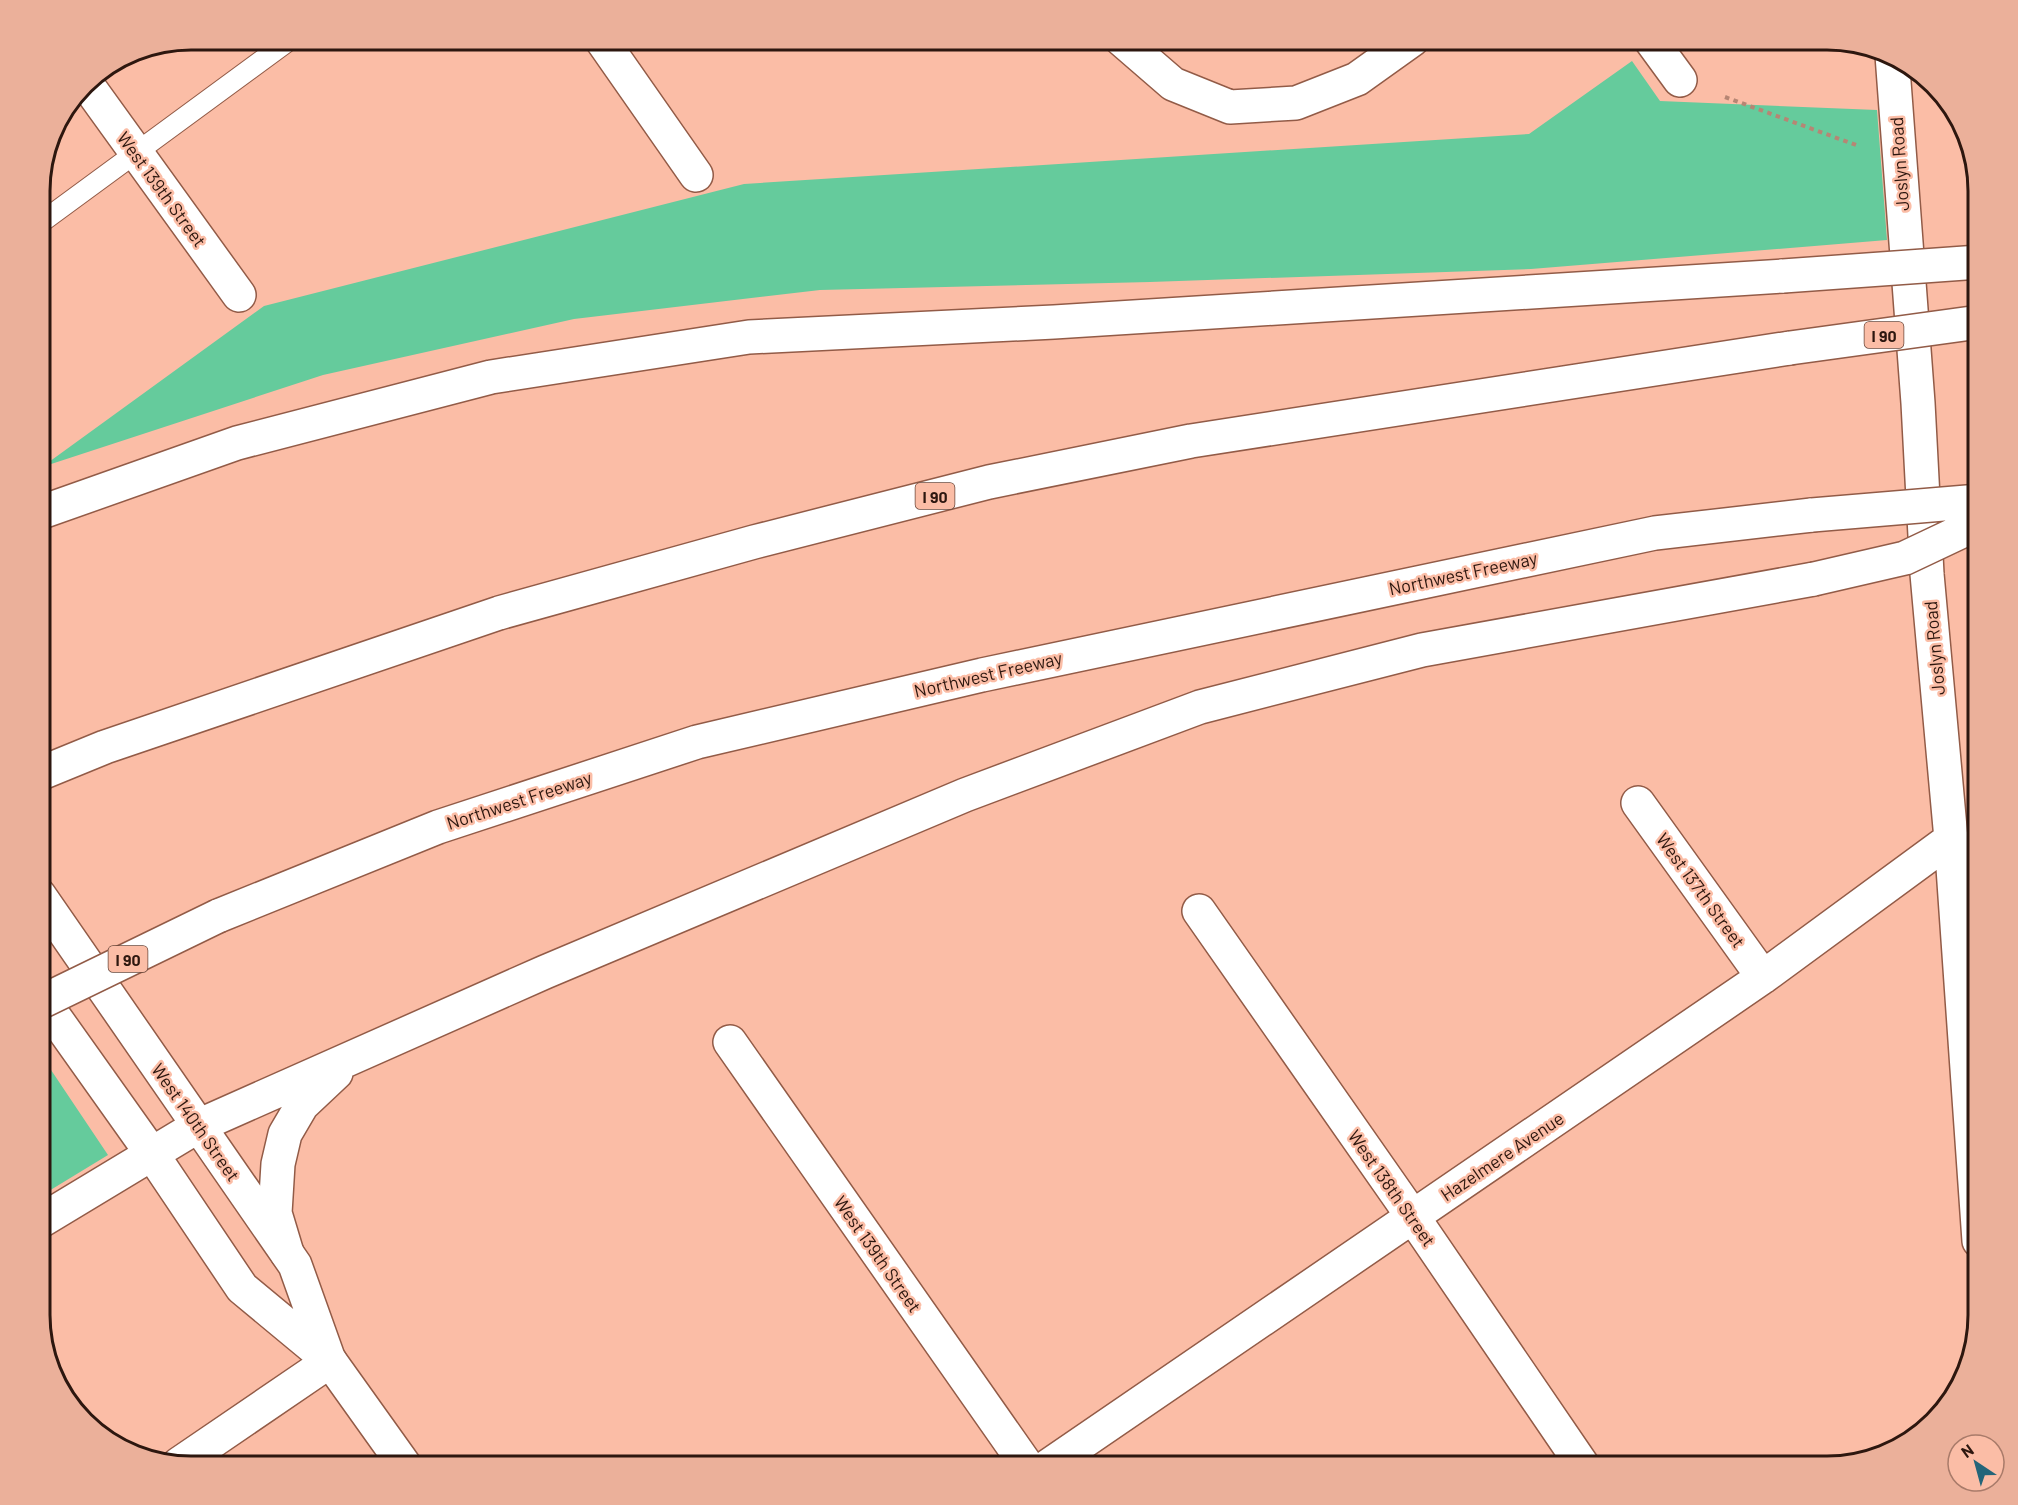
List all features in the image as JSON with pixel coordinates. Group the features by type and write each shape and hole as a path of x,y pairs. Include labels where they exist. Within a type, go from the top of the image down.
{"main road":[{"path":"609,50 696,175"},
{"path":"1134,50 1173,84 1230,107 1296,103 1357,79 1398,50"},
{"path":"1658,50 1680,80"},
{"name":"Joslyn Road","path":"1893,65 1918,403 1927,574 1952,839 1968,1077"},
{"name":"West 139th Street","path":"91,91 238,295"},
{"path":"50,509 237,443 491,377 749,338 1054,322 1968,263"},
{"name":"I 90","path":"50,770 105,747 499,613 754,542 989,482 1191,441 1790,348 1968,324"},
{"name":"Northwest Freeway","path":"50,998 218,916 438,827 697,742 982,675 1655,533 1812,515 1968,502"},
{"path":"50,1215 198,1126 354,1055 964,795 1200,707 1422,650 1814,579 1905,558 1968,529"},
{"name":"West 137th Street","path":"1638,803 1763,977"},
{"name":"Hazelmere Avenue","path":"1063,1456 1763,977 1952,839"},
{"name":"West 138th Street","path":"1199,911 1413,1217 1576,1456"},
{"name":"West 140th Street","path":"50,912 296,1265 330,1361"},
{"name":"West 140th Street","path":"50,1011 152,1154 242,1288 330,1361 398,1456"},
{"name":"West 139th Street","path":"730,1042 1020,1456"},
{"path":"287,1253 275,1213 278,1164 285,1134 302,1105 354,1055"},
{"path":"191,1456 330,1361"}],"lane":[{"path":"50,216 276,50"}],"path":[{"path":"1725,97 1856,146"}],"green space":[{"path":"1632,61 1660,101 1877,110 1887,240 1531,269 820,290 574,319 323,375 50,464 50,461 264,306 744,184 1529,134"},
{"path":"50,1068 108,1155 50,1190"}]}
